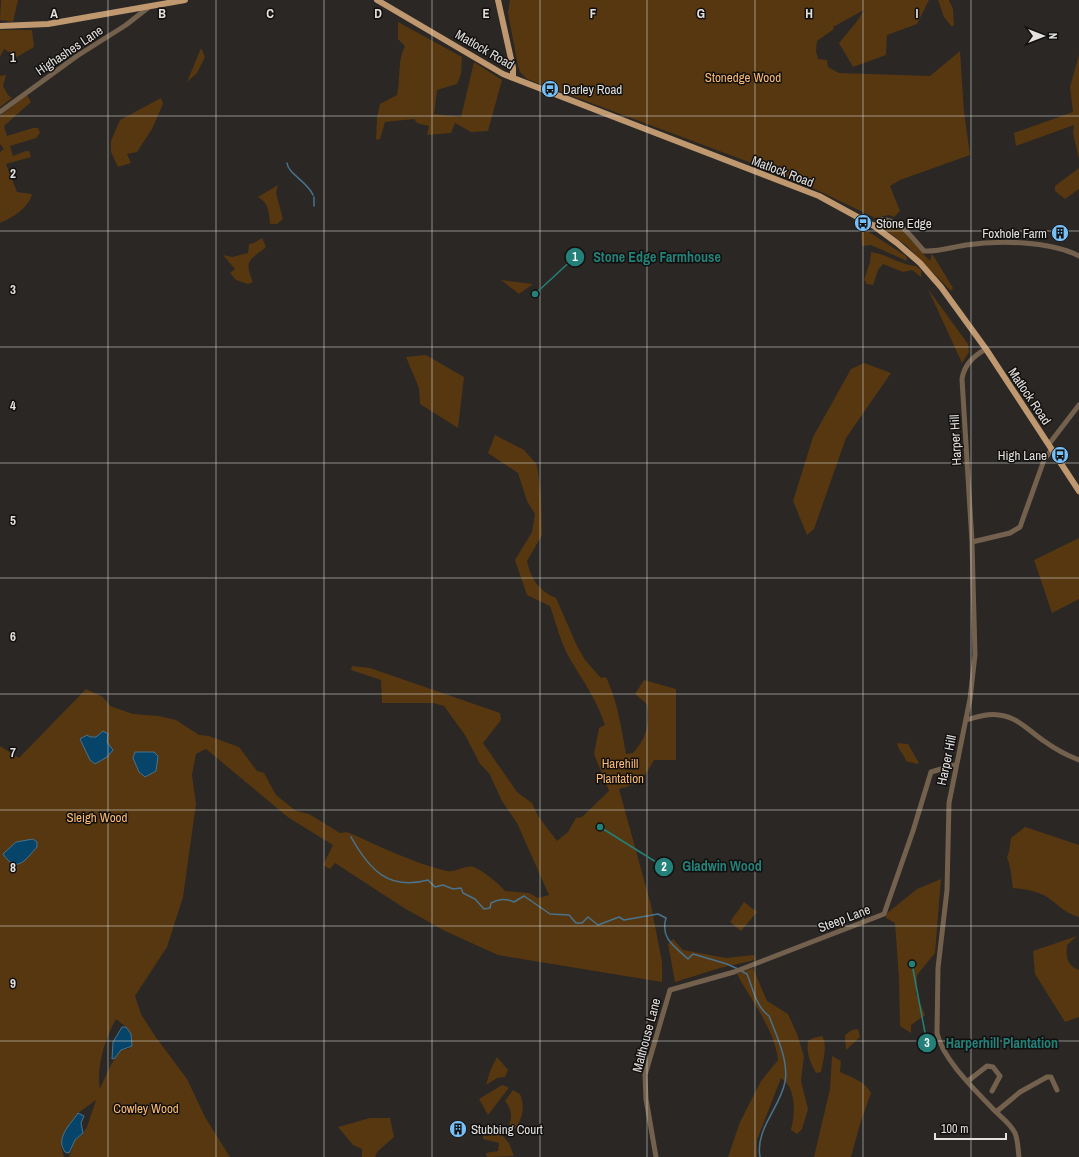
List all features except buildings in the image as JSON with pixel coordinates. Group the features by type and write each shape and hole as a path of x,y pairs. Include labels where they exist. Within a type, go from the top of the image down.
{"main road":[{"path":"0,26 48,24 185,0"},
{"name":"Matlock Road","path":"377,0 496,70 513,78 819,196 874,226 920,263 941,287 986,349 1079,491"},
{"path":"498,0 513,68 513,78"}],"street":[{"name":"Highashes Lane","path":"0,112 77,56 126,25 150,6"},
{"path":"874,226 879,220 888,219 900,226 924,251 995,241 1018,242 1068,250 1079,256"},
{"name":"Harper Hill","path":"986,349 970,361 964,370 962,379 972,542 975,655 966,720 955,765 948,816 947,890 938,968 937,1033 947,1055 968,1081 1014,1132 1019,1157"},
{"path":"972,542 1010,533 1020,527 1050,447 1079,405"},
{"path":"966,720 982,715 997,714 1007,716 1020,722 1042,740 1062,753 1079,760"},
{"name":"Steep Lane","path":"670,990 734,972 884,914 913,831 931,772 955,765"},
{"name":"Malthouse Lane","path":"656,1157 646,1099 645,1075 670,990"},
{"path":"968,1081 987,1066 993,1067 1000,1076 992,1091"},
{"path":"996,1112 1020,1092 1047,1077 1051,1077 1057,1090"}],"green space":[{"path":"1,0 18,0 13,22 0,20"},
{"name":"Stonedge Wood","path":"510,0 929,0 917,24 887,35 886,55 853,67 839,43 858,20 864,10 833,27 834,29 817,41 816,51 818,59 827,60 828,67 839,73 930,76 960,51 964,112 970,155 900,180 890,186 900,211 894,217 889,215 875,218 817,190 754,164 527,79 520,72 518,66 508,13"},
{"path":"938,0 949,0 953,9 954,26 951,26 944,17"},
{"path":"398,22 462,57 461,74 457,84 437,90 434,114 461,117 474,62 502,80 488,131 471,132 455,123 451,133 427,135 429,126 417,123 414,119 385,122 380,139 376,140 377,118 380,104 397,95 400,64 405,46 398,39"},
{"path":"0,30 32,30 34,47 17,57 4,49 0,57"},
{"path":"201,48 205,57 197,73 187,82"},
{"path":"1079,55 1079,159 1073,133 1074,125 1016,146 1014,133 1073,112 1070,87"},
{"path":"6,75 3,86 8,95 12,98 0,107 0,76"},
{"path":"27,95 31,102 4,126 7,136 33,128 38,128 40,133 36,138 10,146 13,156 29,151 31,157 6,164 17,192 32,194 24,208 0,223 0,152 4,149 0,144 0,116"},
{"path":"161,98 163,104 152,129 137,152 127,154 131,163 118,167 111,152 111,141 120,120"},
{"path":"1079,168 1079,189 1065,199 1055,191 1055,186"},
{"path":"278,185 276,193 283,219 277,224 270,224 269,212 266,205 262,199 258,197"},
{"path":"882,223 889,224 902,231 929,260 931,259 931,255 933,255 953,288 951,291 907,246 883,228"},
{"path":"861,227 906,256 907,261 871,245 862,246"},
{"path":"262,238 266,247 250,261 249,264 253,282 248,284 236,280 230,273 235,269 223,255 232,257 248,253 249,244"},
{"path":"871,252 883,255 904,264 916,266 921,270 921,277 912,270 903,272 883,264 878,270 873,285 867,284 864,280 870,262"},
{"path":"501,280 533,284 519,294"},
{"path":"928,289 968,344 969,352 962,363"},
{"path":"426,355 464,377 458,428 420,404 419,388 406,357"},
{"path":"864,363 891,373 846,438 814,529 807,535 793,501 813,437 851,369"},
{"path":"495,435 524,450 537,465 541,495 542,535 527,561 533,579 540,588 556,598 577,646 585,660 601,678 606,677 621,724 626,754 633,753 642,742 648,724 647,704 635,694 644,680 676,689 676,760 654,760 644,776 631,785 619,789 651,905 662,962 662,982 498,955 445,931 404,908 335,863 330,869 323,865 333,845 289,818 206,749 196,754 192,775 196,804 183,897 167,947 135,996 141,1014 155,1036 187,1079 205,1117 230,1157 69,1157 75,1140 81,1136 87,1127 96,1100 78,1113 61,1146 64,1157 0,1157 0,746 19,758 86,689 103,697 110,706 133,714 159,716 176,720 199,735 209,736 239,747 257,771 264,773 276,795 296,811 309,814 340,833 347,832 409,859 434,868 454,871 465,867 476,868 492,878 505,891 529,893 538,898 549,895 517,823 502,801 489,773 480,764 465,735 444,706 433,703 382,703 381,680 351,670 352,666 370,668 500,713 501,720 483,743 517,792 532,803 538,816 557,841 568,832 576,818 582,817 609,791 594,754 599,728 605,725 598,707 567,653 561,640 550,606 527,595 515,560 532,532 535,514 527,501 518,473 488,453","holes":["116,1019 126,1027 132,1040 129,1049 121,1050 114,1059 100,1089 100,1063 108,1035"]},
{"path":"1079,538 1079,599 1052,613 1034,560"},
{"path":"897,743 908,744 919,763 917,764 906,761"},
{"path":"1025,827 1079,845 1079,917 1065,911 1047,897 1039,893 1013,888 1007,857 1011,838"},
{"path":"941,879 935,953 917,975 916,993 925,1015 911,1025 911,1033 900,1026 899,979 895,923 886,918 886,914 917,889"},
{"path":"744,902 757,912 741,931 730,922"},
{"path":"1077,936 1067,945 1067,953 1068,960 1072,966 1079,970 1079,1017 1065,1022 1035,974 1033,951"},
{"path":"673,939 683,950 726,958 754,955 755,960 720,968 675,982 668,944"},
{"path":"753,968 767,1001 788,1014 797,1034 804,1056 801,1081 808,1109 802,1129 797,1134 791,1130 794,1102 790,1088 781,1078 757,1140 757,1157 728,1157 740,1122 761,1081 778,1060 776,1049 767,1026 737,974"},
{"path":"858,1029 860,1037 846,1050 845,1035 852,1030"},
{"path":"822,1036 825,1044 824,1058 821,1072 816,1073 809,1057 808,1041"},
{"path":"832,1056 841,1061 840,1072 862,1083 871,1093 860,1124 851,1157 814,1157 830,1089"},
{"path":"497,1057 508,1070 505,1077 497,1078 486,1085 490,1071"},
{"path":"502,1085 508,1087 508,1089 488,1115 479,1099"},
{"path":"513,1090 520,1094 523,1107 520,1121 515,1129 509,1124 511,1112 505,1101"},
{"path":"370,1118 390,1118 394,1137 377,1152 375,1157 362,1157 362,1149 353,1145 338,1127"},
{"path":"489,1126 495,1127 509,1143 514,1156 487,1157 486,1153 498,1151 499,1143 483,1139 483,1134"}],"water":[{"path":"103,731 108,734 107,742 113,750 107,757 95,764 90,760 80,739 87,735 90,737 96,737"},
{"path":"135,752 154,752 158,756 156,771 145,777 139,772 133,758"},
{"path":"33,839 37,842 37,847 21,863 13,863 3,854 16,842"},
{"path":"122,1027 126,1027 131,1034 132,1046 121,1050 115,1058 112,1059 113,1042"},
{"path":"78,1113 84,1116 81,1123 83,1133 75,1140 69,1153 65,1152 62,1147 63,1137"}],"waterway":[{"path":"287,163 291,171 307,186 313,195"},
{"path":"314,197 314,206"},
{"path":"351,837 365,859 373,868 381,875 391,880 414,883 428,880 435,887 443,885 453,889 461,888 463,893 475,899 484,909 490,908 491,903 497,901 505,900 514,902 524,896 550,914 569,915 576,923 582,923 588,917 598,925 619,917 624,920 658,914 666,918 665,931 673,946 688,959 693,954 727,964 738,969"},
{"path":"741,971 747,974 755,997 761,1008 769,1016 784,1057 786,1074 782,1092 761,1137 759,1147 760,1157"}],"place":[{"name":"Darley Road","path":"550,89"},
{"name":"Stone Edge","path":"863,223"},
{"name":"Foxhole Farm","path":"1060,233"},
{"name":"Stone Edge Farmhouse","path":"535,294"},
{"name":"High Lane","path":"1060,455"},
{"name":"Gladwin Wood","path":"600,827"},
{"name":"Harperhill Plantation","path":"912,964"},
{"name":"Stubbing Court","path":"458,1129"}],"park label":[{"name":"Harehill Plantation","path":"620,770"},
{"name":"Sleigh Wood","path":"97,817"},
{"name":"Cowley Wood","path":"146,1108"}]}
